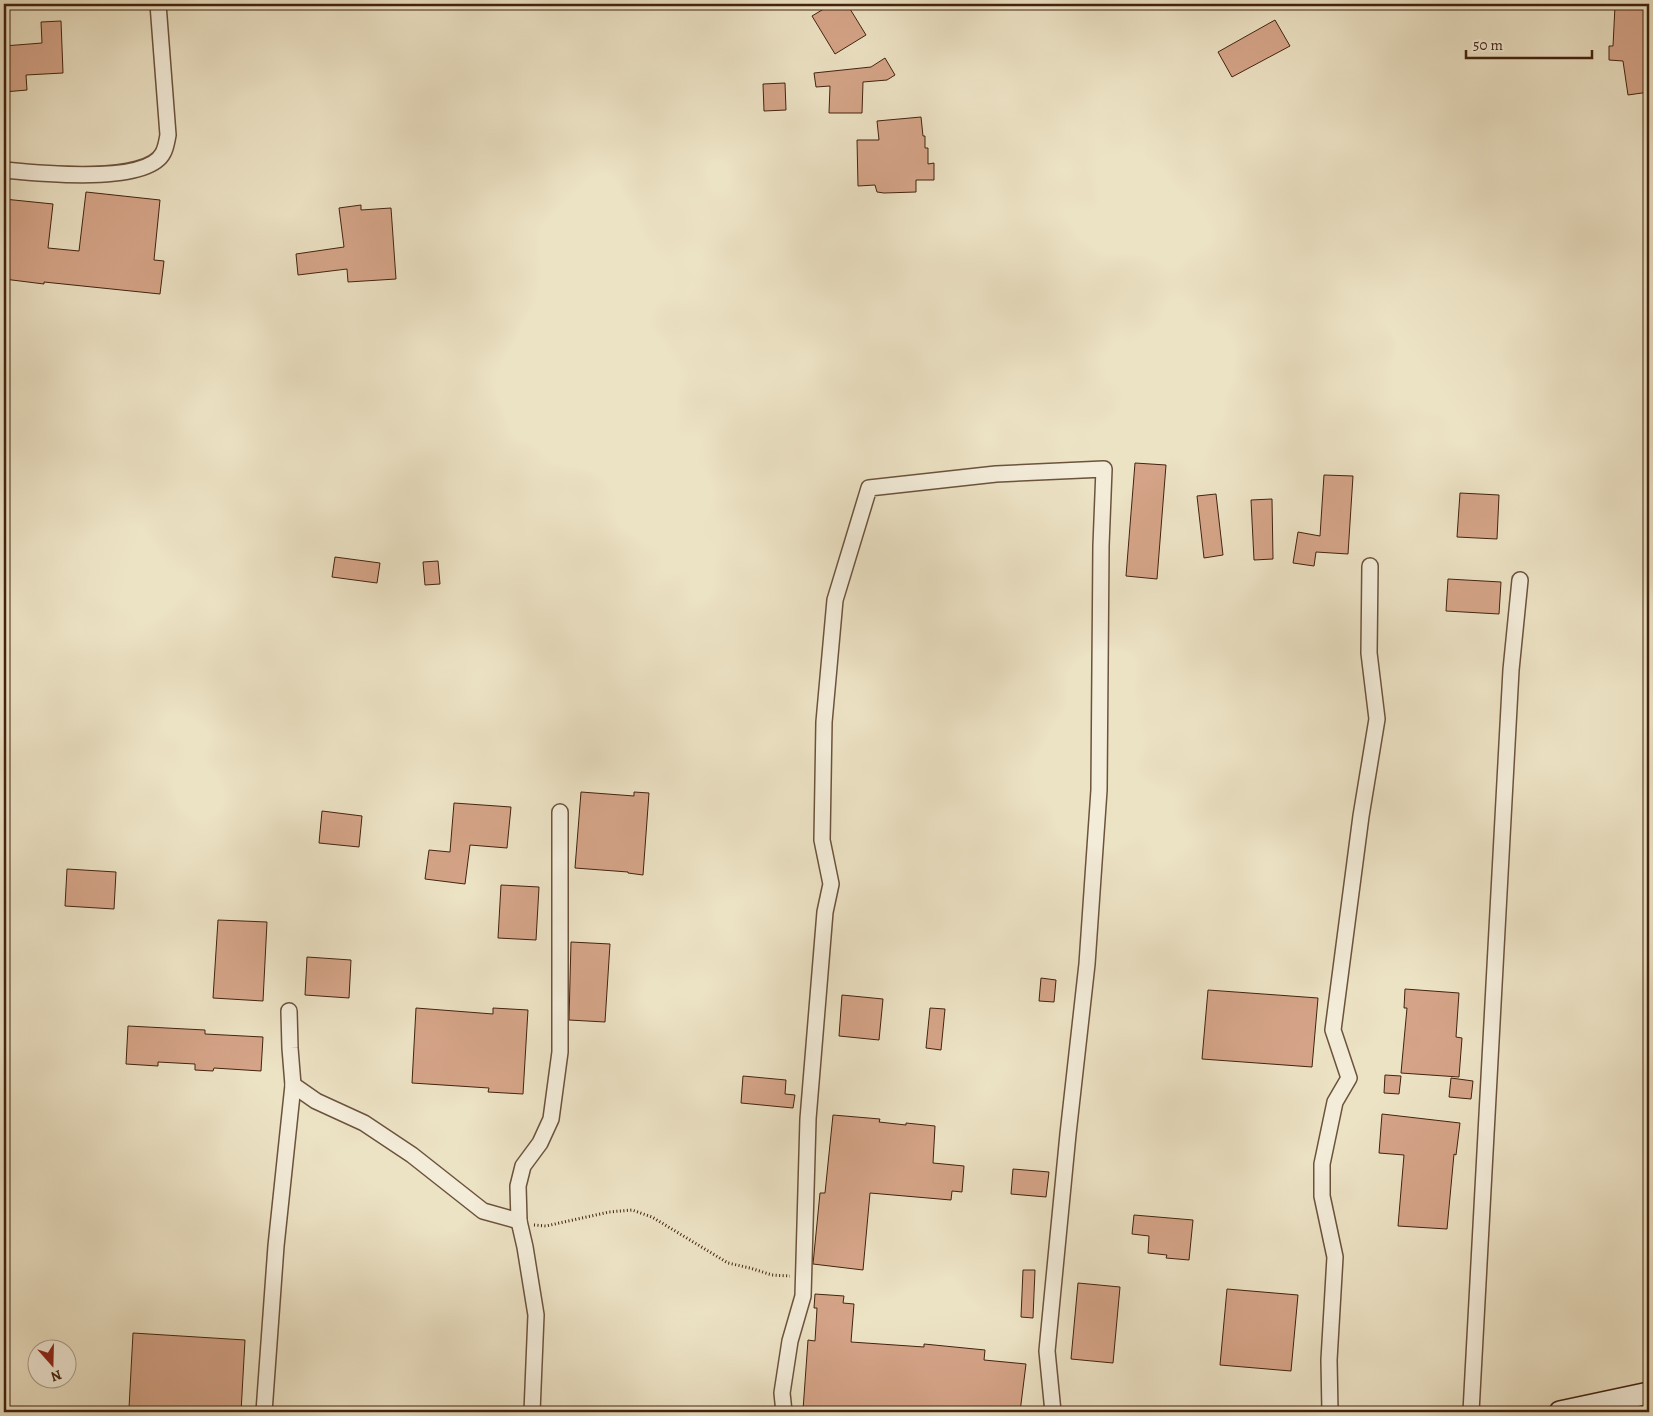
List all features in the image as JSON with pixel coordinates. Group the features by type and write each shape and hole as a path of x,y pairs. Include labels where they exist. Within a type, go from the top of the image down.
{"street":[{"path":"4,170 102,175 142,169 156,162 163,154 168,135 158,4"},
{"path":"784,1412 782,1393 790,1341 803,1296 808,1119 825,912 831,884 822,840 825,713 835,600 868,488 996,474 1104,469 1100,546 1099,790 1087,964 1068,1134 1048,1351 1053,1412"},
{"path":"1330,1412 1329,1360 1335,1257 1322,1196 1322,1164 1335,1102 1349,1078 1333,1030 1361,816 1376,719 1369,653 1370,566"},
{"path":"1471,1412 1510,680 1520,580"},
{"path":"532,1412 536,1315 519,1221 518,1186 523,1166 540,1143 551,1119 560,1052 560,812"},
{"path":"264,1412 276,1246 293,1085 290,1011"},
{"path":"293,1085 316,1101 372,1128 412,1155 483,1211 519,1221"},
{"path":"1560,1412 1649,1393"}],"path":[{"path":"519,1221 546,1226 609,1212 632,1210 652,1217 728,1263 772,1275 803,1277"}],"building":[{"path":"832,4 847,4 866,35 835,54 812,16"},
{"path":"1649,4 1649,92 1628,95 1623,61 1609,60 1609,46 1613,46 1615,6"},
{"path":"1275,20 1290,46 1232,77 1218,52"},
{"path":"61,21 63,73 26,75 27,90 4,92 4,46 42,43 41,22"},
{"path":"885,58 895,75 887,80 863,82 862,113 829,113 830,86 816,87 814,73 871,67"},
{"path":"785,83 786,110 764,111 763,84"},
{"path":"921,117 923,136 925,136 925,148 928,148 928,164 934,163 934,180 916,180 916,192 884,193 877,192 875,185 858,186 857,140 879,140 877,121"},
{"path":"86,192 160,200 154,260 164,261 160,294 4,279 4,199 53,204 48,248 79,251"},
{"path":"361,205 361,210 391,208 396,279 348,282 347,269 298,275 296,254 344,247 339,208"},
{"path":"1135,463 1166,465 1157,579 1126,576"},
{"path":"1324,475 1353,476 1348,554 1316,552 1314,566 1293,563 1298,532 1320,536"},
{"path":"1460,493 1499,495 1497,539 1457,537"},
{"path":"1216,494 1223,555 1204,558 1197,496"},
{"path":"1272,499 1273,559 1254,560 1251,500"},
{"path":"335,557 380,563 377,583 332,577"},
{"path":"438,561 440,584 425,585 423,562"},
{"path":"1448,579 1501,582 1499,614 1446,611"},
{"path":"581,792 634,796 634,792 649,793 643,875 575,868"},
{"path":"454,803 511,807 507,848 470,845 465,884 425,879 429,850 450,852"},
{"path":"322,811 362,816 359,847 319,843"},
{"path":"67,869 116,872 114,909 65,906"},
{"path":"501,885 539,887 536,940 498,938"},
{"path":"218,920 267,922 263,1001 213,998"},
{"path":"571,942 610,944 605,1022 569,1020"},
{"path":"307,957 351,960 349,998 305,995"},
{"path":"1041,978 1056,980 1054,1002 1039,1001"},
{"path":"1405,989 1459,993 1456,1037 1462,1038 1459,1077 1401,1073 1407,1008 1404,1008"},
{"path":"1208,990 1318,998 1312,1067 1202,1059"},
{"path":"842,995 883,999 879,1040 839,1036"},
{"path":"416,1008 493,1014 493,1008 528,1010 523,1094 488,1092 489,1088 412,1083"},
{"path":"930,1008 945,1009 941,1050 926,1048"},
{"path":"128,1026 205,1030 205,1034 263,1037 261,1071 214,1068 213,1071 195,1070 195,1064 158,1062 158,1066 126,1064"},
{"path":"1385,1075 1401,1076 1399,1094 1384,1093"},
{"path":"743,1076 786,1080 785,1094 795,1095 793,1108 741,1103"},
{"path":"1451,1078 1473,1081 1471,1099 1449,1097"},
{"path":"1382,1114 1460,1123 1456,1155 1454,1154 1447,1229 1398,1226 1404,1155 1379,1153"},
{"path":"833,1115 880,1119 879,1122 906,1125 906,1123 935,1126 933,1163 964,1166 962,1192 952,1191 951,1200 870,1193 863,1270 813,1264 820,1193 825,1193"},
{"path":"1013,1169 1049,1172 1046,1197 1011,1194"},
{"path":"1134,1215 1193,1220 1189,1260 1166,1258 1167,1255 1148,1253 1149,1236 1132,1234"},
{"path":"1023,1270 1035,1270 1033,1318 1021,1317"},
{"path":"1078,1283 1120,1287 1113,1363 1071,1359"},
{"path":"1227,1289 1298,1295 1291,1371 1220,1365"},
{"path":"815,1294 844,1296 843,1303 854,1304 851,1342 924,1347 924,1344 985,1350 984,1360 1026,1364 1020,1412 834,1412 803,1410 808,1340 815,1341 817,1308 814,1308"},
{"path":"133,1333 245,1340 241,1412 129,1408"}]}
